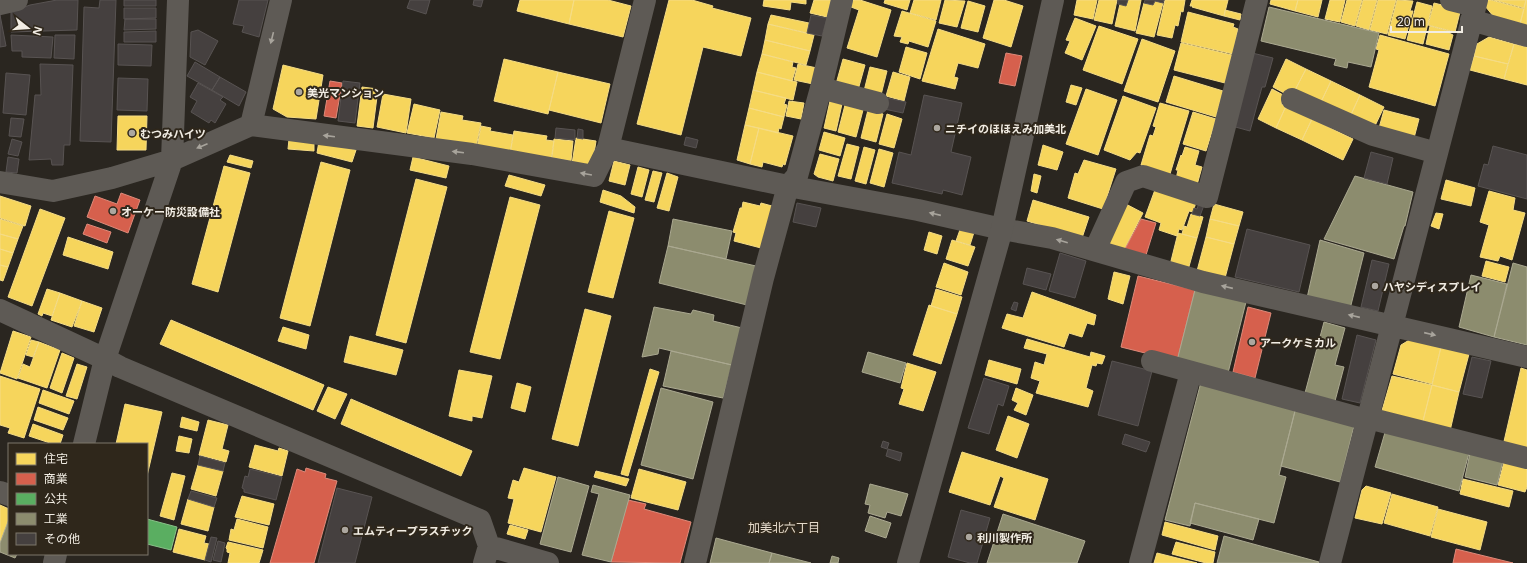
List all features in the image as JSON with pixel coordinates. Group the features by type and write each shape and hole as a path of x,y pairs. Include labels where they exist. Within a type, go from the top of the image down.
{"street":[{"path":"0,4 17,0"},
{"path":"84,443 105,359 172,160 178,0"},
{"path":"251,125 281,0"},
{"path":"0,182 53,191 112,178 172,160 251,125 472,154 594,176 608,148 645,0"},
{"path":"695,563 763,278 788,186 796,176 842,0"},
{"path":"908,563 1002,230 1053,0"},
{"path":"1095,250 1126,182 1143,176 1207,197 1257,0"},
{"path":"1451,0 1474,9 1527,36"},
{"path":"1330,563 1474,9"},
{"path":"820,88 878,103"},
{"path":"1292,99 1373,135 1436,153"},
{"path":"608,148 788,186 918,210 1002,230 1052,238 1203,282 1527,357"},
{"path":"0,310 120,367 480,520 487,555 548,563"},
{"path":"1152,361 1368,419 1527,458"},
{"path":"1140,563 1191,372"}],"building: 住宅":[{"path":"520,0 574,0 569,24 517,11"},
{"path":"574,0 608,0 631,6 623,37 569,24"},
{"path":"669,0 692,0 713,6 712,8 751,18 741,56 703,47 681,135 637,124"},
{"path":"764,0 806,0 806,4 791,2 790,10 763,6"},
{"path":"814,0 831,0 827,17 810,13"},
{"path":"853,0 860,0 891,10 877,57 847,48 859,10 851,7"},
{"path":"885,0 910,0 907,10 884,3"},
{"path":"914,0 941,0 936,20 910,13"},
{"path":"945,0 965,1 957,27 939,23"},
{"path":"994,0 1004,0 1023,6 1011,47 983,38"},
{"path":"1077,0 1097,0 1093,19 1074,15"},
{"path":"1099,0 1117,0 1112,24 1094,20"},
{"path":"1128,0 1141,0 1135,31 1115,26 1120,4 1126,6"},
{"path":"1165,0 1185,0 1183,12 1181,11 1178,26 1175,25 1172,38 1157,35"},
{"path":"1192,0 1228,0 1224,16 1190,6"},
{"path":"1271,0 1298,0 1295,11 1270,4"},
{"path":"1298,0 1322,0 1318,17 1295,11"},
{"path":"1330,0 1345,0 1340,22 1325,19"},
{"path":"1347,0 1362,0 1355,26 1341,22"},
{"path":"1363,0 1377,0 1369,30 1356,26"},
{"path":"1378,0 1396,0 1387,34 1370,30"},
{"path":"1397,0 1413,1 1410,11 1413,11 1405,39 1388,35"},
{"path":"1486,0 1524,9 1520,24 1494,17 1485,6"},
{"path":"1494,0 1526,0 1524,8"},
{"path":"1527,0 1527,26 1520,24"},
{"path":"968,1 985,6 978,32 961,28"},
{"path":"1155,1 1163,3 1154,37 1136,33 1144,3 1153,5"},
{"path":"1417,2 1432,6 1423,44 1407,40"},
{"path":"1434,3 1454,8 1460,12 1455,32 1428,25"},
{"path":"1225,10 1241,14 1240,20 1224,16"},
{"path":"902,11 936,21 928,47 909,41 908,44 900,42 902,37 894,36"},
{"path":"1188,12 1234,24 1233,27 1238,29 1233,54 1181,42"},
{"path":"771,15 809,23 807,33 768,24"},
{"path":"1075,18 1096,26 1082,60 1065,53 1070,41 1066,40"},
{"path":"768,24 814,35 810,51 765,40"},
{"path":"1099,26 1138,39 1122,84 1083,70"},
{"path":"1430,26 1449,31 1449,33 1453,35 1449,50 1426,44"},
{"path":"938,29 985,44 978,68 958,63 954,77 958,78 955,89 922,81"},
{"path":"1380,35 1449,54 1435,106 1369,87 1379,50 1376,49"},
{"path":"1489,37 1514,44 1508,64 1474,56 1477,44"},
{"path":"1142,39 1175,51 1158,102 1124,91"},
{"path":"765,40 810,51 806,65 762,54"},
{"path":"1181,43 1232,55 1225,83 1174,70"},
{"path":"1514,44 1527,47 1527,85 1504,79"},
{"path":"906,47 927,53 920,79 899,72"},
{"path":"762,54 793,62 792,67 796,68 792,81 757,72"},
{"path":"1474,56 1508,64 1504,79 1470,70"},
{"path":"504,59 558,72 548,114 494,101"},
{"path":"843,59 865,65 858,90 836,84"},
{"path":"1286,59 1306,69 1294,92 1286,94 1273,87"},
{"path":"798,64 817,68 813,84 794,80"},
{"name":"美光マンション","path":"283,65 323,75 316,119 287,117 273,109"},
{"path":"870,67 887,71 881,95 864,91"},
{"path":"1306,69 1331,81 1320,104 1294,92"},
{"path":"558,72 610,84 601,123 549,110"},
{"path":"757,72 797,82 793,100 753,90"},
{"path":"893,72 910,77 904,101 886,96"},
{"path":"1174,76 1223,91 1216,117 1166,102"},
{"path":"1331,81 1360,95 1349,119 1320,104"},
{"path":"1071,85 1082,88 1076,105 1066,102"},
{"path":"362,87 378,89 373,128 357,126"},
{"path":"1086,89 1117,100 1098,155 1066,144"},
{"path":"1272,89 1285,96 1281,104 1286,106 1276,128 1258,119"},
{"path":"753,90 786,98 784,104 787,105 784,117 749,108"},
{"path":"383,94 411,99 406,133 377,127"},
{"path":"1360,95 1384,107 1373,130 1349,119"},
{"path":"1123,96 1156,108 1140,153 1137,152 1130,160 1104,150"},
{"path":"789,101 804,103 801,119 786,116"},
{"path":"830,101 842,104 836,131 824,128"},
{"path":"1160,103 1189,111 1170,174 1141,165 1150,135 1153,136 1156,127 1153,126"},
{"path":"414,104 440,110 434,138 407,133"},
{"path":"845,105 863,110 856,137 838,132"},
{"path":"1286,106 1312,119 1302,140 1276,128"},
{"path":"749,108 784,117 781,129 779,128 778,133 745,125"},
{"path":"868,110 883,114 876,142 861,138"},
{"path":"1384,110 1419,119 1414,138 1379,128"},
{"path":"441,112 463,116 462,120 481,123 476,147 436,139"},
{"path":"1193,112 1216,119 1206,151 1183,144"},
{"path":"887,114 902,119 894,148 879,144"},
{"name":"むつみハイツ","path":"118,116 147,116 146,150 117,150"},
{"path":"1312,119 1353,139 1343,160 1302,140"},
{"path":"745,125 759,128 750,164 737,160"},
{"path":"481,126 491,128 490,131 513,135 510,154 477,148"},
{"path":"759,128 793,136 785,165 783,164 782,167 763,162 762,167 750,164"},
{"path":"514,131 547,136 546,140 554,141 551,160 510,154"},
{"path":"824,132 845,138 840,156 819,150"},
{"path":"576,138 596,141 592,167 572,164"},
{"path":"289,139 314,141 314,151 288,149"},
{"path":"554,139 573,141 571,161 552,158"},
{"path":"319,141 356,150 352,162 317,153"},
{"path":"847,144 859,147 851,179 838,176"},
{"path":"1043,145 1063,152 1057,170 1038,165"},
{"path":"864,147 875,150 866,184 855,181"},
{"path":"1185,147 1199,151 1195,165 1202,167 1197,185 1176,179 1178,170 1176,170"},
{"path":"879,149 893,153 884,187 870,183"},
{"path":"820,154 839,159 833,181 818,177 814,174"},
{"path":"230,155 253,161 251,168 227,162"},
{"path":"413,157 449,166 446,178 410,170"},
{"path":"1084,160 1116,169 1103,209 1068,198 1075,173 1078,174"},
{"path":"614,161 630,165 625,185 609,181"},
{"path":"321,162 350,170 310,326 280,318"},
{"path":"224,166 250,173 218,292 192,284"},
{"path":"638,167 649,170 642,197 631,194"},
{"path":"653,171 662,173 654,202 645,200"},
{"path":"667,173 678,177 669,211 657,208"},
{"path":"1034,174 1041,176 1037,193 1031,191"},
{"path":"509,175 545,185 541,196 505,186"},
{"path":"416,179 447,187 406,343 376,335"},
{"path":"1446,180 1475,188 1471,206 1441,199"},
{"path":"1156,187 1197,199 1193,212 1189,211 1182,230 1179,229 1177,236 1159,230 1161,223 1145,217"},
{"path":"603,190 621,196 635,207 634,213 600,202"},
{"path":"1489,191 1515,198 1513,210 1525,213 1512,260 1500,256 1498,261 1480,257 1489,225 1480,222"},
{"path":"0,196 31,206 25,226 0,218"},
{"path":"510,197 540,205 500,359 470,352"},
{"path":"1033,200 1089,217 1082,238 1027,221"},
{"path":"743,202 760,206 761,203 772,206 761,248 734,241 736,233 733,232"},
{"path":"1122,202 1143,213 1124,250 1102,245"},
{"path":"1214,204 1243,212 1239,226 1210,219"},
{"path":"40,209 65,218 32,306 8,297"},
{"path":"609,211 634,218 613,298 588,292"},
{"path":"1436,213 1443,214 1439,229 1431,226"},
{"path":"1191,214 1203,217 1197,238 1182,234 1184,226 1187,227"},
{"path":"0,219 23,226 18,239 0,234"},
{"path":"1210,219 1239,226 1234,244 1206,237"},
{"path":"962,224 975,229 970,245 956,241"},
{"path":"929,232 942,236 937,254 924,250"},
{"path":"1178,233 1197,238 1188,270 1170,265"},
{"path":"0,234 18,239 13,253 0,249"},
{"path":"68,237 113,252 108,269 63,255"},
{"path":"1206,237 1234,244 1225,278 1197,271"},
{"path":"952,240 975,247 968,266 946,259"},
{"path":"0,249 13,253 8,267 0,265"},
{"path":"1486,261 1509,267 1505,282 1482,276"},
{"path":"944,263 968,272 961,295 936,287"},
{"path":"0,265 8,267 3,281 0,280"},
{"path":"1114,272 1130,276 1123,304 1108,299"},
{"path":"47,289 60,293 52,316 43,313 42,316 38,314"},
{"path":"936,289 962,297 957,314 931,306"},
{"path":"1032,292 1096,315 1094,325 1087,323 1082,337 1069,333 1064,347 1002,328 1007,314 1023,318"},
{"path":"60,293 82,301 72,327 51,320"},
{"path":"82,301 102,308 94,332 74,326"},
{"path":"929,305 957,314 941,364 913,355"},
{"path":"585,309 611,316 578,446 552,439"},
{"path":"171,320 324,385 313,410 160,344"},
{"path":"283,327 309,335 306,349 278,341"},
{"path":"13,331 31,337 17,379 0,373"},
{"path":"350,336 403,350 396,375 344,362"},
{"path":"1027,339 1090,357 1091,352 1105,356 1102,364 1097,363 1096,366 1092,365 1086,388 1093,391 1088,407 1036,393 1040,381 1031,378 1035,362 1044,365 1047,354 1024,348"},
{"path":"1411,339 1441,347 1432,384 1393,374 1401,345"},
{"path":"31,340 39,342 33,357 26,355"},
{"path":"39,342 60,350 47,388 18,378 23,364 30,367"},
{"path":"1441,347 1469,354 1459,392 1432,385"},
{"path":"62,353 74,358 62,393 50,388"},
{"path":"989,360 1021,369 1017,384 985,375"},
{"path":"907,363 936,372 923,411 899,404 904,389 901,388"},
{"path":"77,364 87,367 77,399 66,396"},
{"path":"1521,368 1527,370 1527,450 1502,450"},
{"path":"650,369 659,372 628,476 621,474"},
{"path":"459,370 492,376 482,418 472,416 472,421 449,416"},
{"path":"0,376 40,389 24,438 8,433 10,428 0,425"},
{"path":"1392,376 1432,385 1422,425 1381,414"},
{"path":"517,383 531,387 525,412 511,408"},
{"path":"1432,385 1459,392 1450,431 1422,425"},
{"path":"328,387 347,394 335,419 317,411"},
{"path":"1016,388 1033,395 1026,415 1014,410 1018,403 1012,400"},
{"path":"43,390 74,401 69,414 39,403"},
{"path":"351,399 472,451 461,476 341,424"},
{"path":"125,404 162,412 148,472 148,443 116,443"},
{"path":"38,407 68,418 63,430 34,420"},
{"path":"1008,416 1029,424 1017,458 996,450"},
{"path":"182,417 199,422 197,431 180,427"},
{"path":"208,420 228,425 222,449 229,451 226,462 199,455"},
{"path":"33,424 63,435 60,443 50,443 29,436"},
{"path":"179,436 192,439 189,453 176,451"},
{"path":"255,445 278,451 279,448 288,451 282,476 249,467"},
{"path":"962,452 1048,479 1035,520 994,507 1004,478 1000,476 990,505 949,492"},
{"path":"1504,462 1527,469 1527,487 1525,492 1498,485"},
{"path":"198,465 223,471 216,496 191,489"},
{"path":"524,468 556,477 541,532 508,523 514,499 508,498 513,480 519,482"},
{"path":"639,469 686,482 678,510 631,498"},
{"path":"596,471 629,479 626,486 594,477"},
{"path":"172,473 185,476 174,520 160,516"},
{"path":"1463,479 1513,491 1509,507 1460,494"},
{"path":"1366,486 1391,493 1382,524 1355,518 1362,490"},
{"path":"1392,494 1438,507 1430,536 1384,523"},
{"path":"242,496 274,504 269,525 235,517"},
{"path":"188,499 214,507 208,531 181,524"},
{"path":"0,505 8,509 8,522 0,543"},
{"path":"1438,509 1487,522 1480,550 1431,537"},
{"path":"237,519 268,527 263,548 229,540 231,529 234,530"},
{"path":"1165,522 1218,536 1215,550 1162,535"},
{"path":"510,525 528,530 525,539 507,534"},
{"path":"179,529 206,536 204,543 209,544 205,560 173,552"},
{"path":"228,542 263,550 259,563 228,563 230,553 227,552 226,548"},
{"path":"1176,542 1215,552 1213,563 1206,563 1172,554"},
{"path":"1157,553 1197,563 1154,563"}],"building: 商業":[{"path":"1006,53 1022,56 1015,86 999,83"},
{"path":"330,81 342,83 336,118 324,116"},
{"name":"オーケー防災設備社","path":"121,193 140,200 128,233 87,217 95,196 117,204"},
{"path":"1141,219 1156,223 1146,255 1125,249"},
{"path":"87,224 111,232 107,243 83,234"},
{"path":"1138,276 1195,290 1177,361 1121,347"},
{"name":"アークケミカル","path":"1248,307 1271,313 1255,378 1233,372"},
{"path":"306,468 326,474 325,478 337,481 314,563 270,563 297,469 305,472"},
{"path":"628,500 646,504 644,509 691,522 680,563 611,562"},
{"path":"1456,549 1513,563 1453,563"}],"building: 公共":[{"path":"148,519 177,527 171,550 148,544"}],"building: 工業":[{"path":"1269,7 1379,33 1371,67 1348,62 1347,68 1334,65 1336,59 1261,41"},
{"path":"1355,176 1413,192 1405,226 1394,259 1324,239"},
{"path":"673,219 732,231 726,259 668,246"},
{"path":"1320,240 1364,253 1350,309 1307,298"},
{"path":"668,246 756,266 747,305 659,283"},
{"path":"1513,263 1527,267 1527,345 1494,337"},
{"path":"1471,275 1507,284 1494,337 1459,327"},
{"path":"1195,290 1246,302 1228,373 1177,361"},
{"path":"654,307 691,314 693,310 714,315 713,321 742,328 732,365 659,348 658,354 642,357"},
{"path":"1324,322 1345,328 1335,365 1344,367 1335,401 1305,393"},
{"path":"671,351 732,365 723,398 663,386"},
{"path":"868,352 906,363 900,383 862,372"},
{"path":"1201,382 1296,407 1279,475 1286,477 1274,523 1195,503 1190,526 1165,520"},
{"path":"661,388 713,402 693,479 641,465"},
{"path":"1296,407 1355,422 1340,482 1281,466"},
{"path":"1386,429 1469,453 1459,491 1375,467"},
{"path":"1470,453 1503,461 1497,485 1465,477"},
{"path":"558,477 589,486 571,552 540,544"},
{"path":"870,484 908,494 901,516 887,512 885,518 868,513 870,505 865,504"},
{"path":"593,485 630,495 611,562 582,555 599,494 591,492"},
{"path":"1195,503 1259,519 1253,540 1190,523"},
{"path":"1003,514 1085,541 1077,563 987,563"},
{"path":"870,516 891,523 886,538 865,531"},
{"path":"8,522 8,555 16,555 15,558 0,552 0,543"},
{"path":"1224,536 1319,562 1319,563 1217,563"},
{"path":"716,538 772,553 769,563 710,563"},
{"path":"772,553 811,563 769,563"},
{"path":"832,556 839,558 838,563 830,563"}],"building: その他":[{"path":"57,0 78,0 77,30 11,32 11,12 30,5"},
{"path":"100,0 116,0 111,142 80,141 84,7 99,8"},
{"path":"124,0 156,0 156,6 124,6"},
{"path":"239,0 268,0 259,37 242,32 244,26 233,24"},
{"path":"410,0 430,0 426,14 407,8"},
{"path":"474,0 483,0 481,7 473,5"},
{"path":"1118,0 1128,0 1126,6 1118,4"},
{"path":"1145,0 1164,0 1163,3 1155,1 1153,5 1144,3"},
{"path":"124,8 156,8 156,18 124,19"},
{"path":"0,15 6,46 0,47"},
{"path":"811,15 827,18 822,36 807,33"},
{"path":"125,19 156,19 156,29 124,30"},
{"path":"198,30 218,41 205,65 190,57 191,32"},
{"path":"156,31 156,42 124,42 124,32"},
{"path":"11,35 53,37 51,58 22,57 22,51 12,51"},
{"path":"55,35 75,35 74,59 54,58"},
{"path":"118,44 152,45 151,66 118,65"},
{"path":"1248,52 1273,58 1265,87 1262,87 1250,131 1228,125"},
{"path":"195,62 220,77 212,90 187,76"},
{"path":"40,64 73,65 70,145 64,145 63,165 52,165 51,159 29,160 35,95 41,95"},
{"path":"6,73 30,75 26,115 3,113"},
{"path":"220,77 246,92 239,106 212,90"},
{"path":"118,78 148,79 147,111 117,110"},
{"path":"343,81 360,83 355,123 338,121"},
{"path":"198,83 223,97 220,100 226,104 215,123 211,120 209,123 191,112 197,101 190,97"},
{"name":"ニチイのほほえみ加美北","path":"924,95 962,103 951,152 971,157 962,195 943,190 942,194 892,183 899,152 911,155"},
{"path":"887,98 906,102 903,113 884,109"},
{"path":"11,118 24,119 21,137 9,136"},
{"path":"556,128 575,130 575,140 555,138"},
{"path":"578,129 583,130 583,139 577,138"},
{"path":"686,137 698,140 696,148 684,145"},
{"path":"12,139 22,142 18,156 8,154"},
{"path":"1493,146 1527,155 1527,199 1478,186 1484,164 1488,165"},
{"path":"1371,152 1393,158 1387,184 1364,178"},
{"path":"8,157 19,159 17,173 6,172"},
{"path":"797,203 821,208 816,227 793,222"},
{"path":"1199,203 1204,205 1200,216 1192,214 1194,208 1197,209"},
{"path":"1247,229 1310,245 1299,292 1235,277"},
{"path":"1060,253 1086,261 1075,298 1049,291"},
{"name":"ハヤシディスプレイ","path":"1372,260 1389,264 1378,311 1361,307"},
{"path":"1027,268 1051,274 1046,290 1023,284"},
{"path":"1014,302 1018,303 1016,311 1011,309"},
{"path":"1357,335 1376,340 1360,403 1342,399"},
{"path":"1472,357 1491,361 1482,398 1463,394"},
{"path":"1112,361 1152,371 1138,426 1098,415"},
{"path":"984,378 1009,386 1003,406 998,404 989,434 968,428"},
{"path":"1125,434 1150,442 1146,452 1122,444"},
{"path":"883,441 889,443 887,449 881,447"},
{"path":"888,449 902,453 900,461 886,456"},
{"path":"200,456 225,463 223,471 198,465"},
{"path":"250,469 282,477 276,500 244,492 244,489 242,488 245,476 248,477"},
{"name":"エムティープラスチック","path":"337,488 372,497 355,563 318,563"},
{"path":"191,491 217,498 214,507 188,499"},
{"name":"利川製作所","path":"961,510 990,518 977,563 970,563 948,557"},
{"path":"211,537 217,538 211,562 205,560"},
{"path":"218,541 225,543 221,562 213,560"}],"place":[{"name":"美光マンション","path":"299,92"},
{"name":"ニチイのほほえみ加美北","path":"937,128"},
{"name":"むつみハイツ","path":"132,133"},
{"name":"オーケー防災設備社","path":"113,211"},
{"name":"ハヤシディスプレイ","path":"1375,286"},
{"name":"アークケミカル","path":"1252,342"},
{"name":"エムティープラスチック","path":"345,530"},
{"name":"利川製作所","path":"969,537"}],"district":[{"name":"加美北六丁目","path":"784,527"}]}
